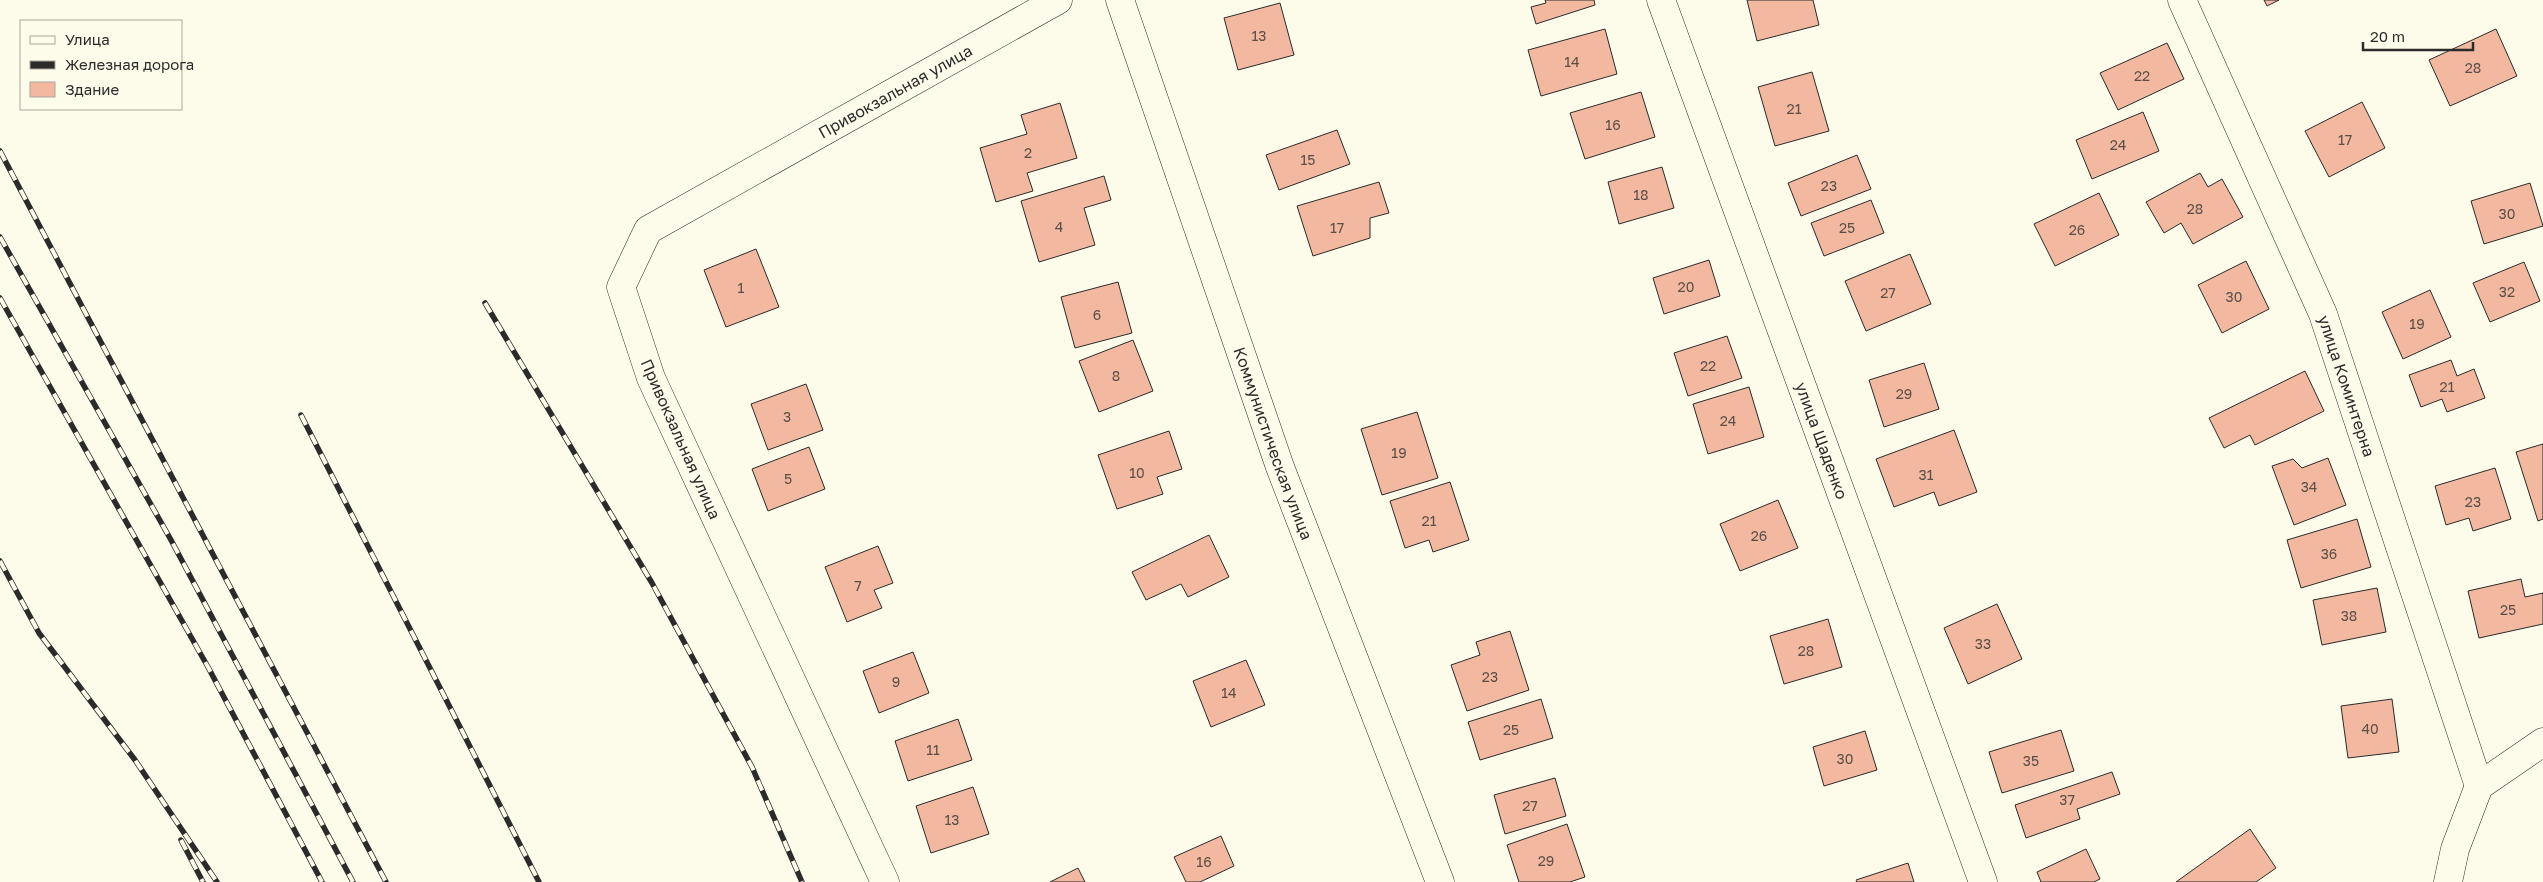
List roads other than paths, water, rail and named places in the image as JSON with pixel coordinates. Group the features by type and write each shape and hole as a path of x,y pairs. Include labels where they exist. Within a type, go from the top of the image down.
{"street":[{"name":"Привокзальная улица","path":"885,882 651,378 621,287 648,230 1058,0"},
{"name":"Коммунистическая улица","path":"1120,0 1280,467 1440,882"},
{"name":"улица Щаденко","path":"1661,0 1983,882"},
{"name":"улица Коминтерна","path":"2182,0 2323,314 2478,786"},
{"path":"2448,882 2455,848 2478,786 2543,742"}],"railway":[{"path":"0,151 386,882"},
{"path":"0,237 171,540 353,882"},
{"path":"0,298 208,667 322,882"},
{"path":"485,303 652,583 752,767 802,882"},
{"path":"301,415 539,882"},
{"path":"0,561 39,633 135,760 217,882"},
{"path":"181,840 203,882"}]}
